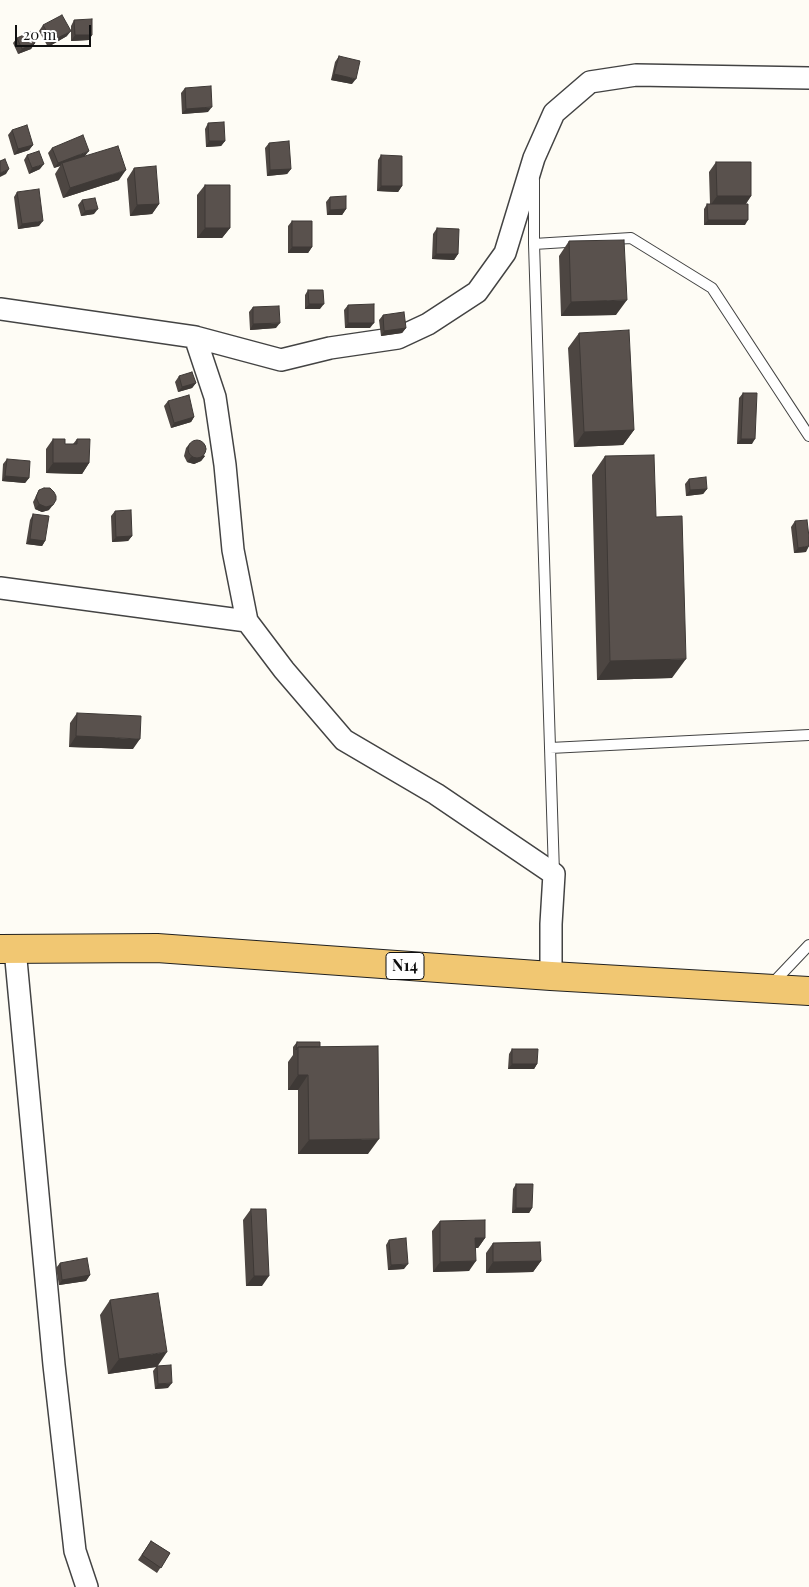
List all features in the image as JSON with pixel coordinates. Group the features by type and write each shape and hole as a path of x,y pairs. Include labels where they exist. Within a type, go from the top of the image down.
{"main road":[{"name":"N14","path":"8,949 157,948 551,976 809,991"}],"street":[{"path":"0,309 195,337 281,360 330,348 398,338 428,324 477,292 504,253 534,158 554,112 590,82 636,75 809,78"},
{"path":"195,337 215,397 225,465 233,550 247,621 284,670 344,740 436,794 554,874 551,924 551,976"},
{"path":"0,588 247,621"},
{"path":"8,949 75,1551 87,1587"}],"lane":[{"path":"534,158 534,244 554,874"},
{"path":"534,244 631,238 712,288 809,436"},
{"path":"550,748 809,735"},
{"path":"768,988 809,945"}],"building":[{"path":"62,15 71,31 52,41 43,25"},
{"path":"92,19 92,35 75,35 74,20"},
{"path":"30,32 35,43 22,49 17,38"},
{"path":"339,56 360,61 356,79 334,74"},
{"path":"211,86 212,107 186,109 185,88"},
{"path":"224,122 225,141 209,141 208,123"},
{"path":"27,125 33,145 18,149 12,130"},
{"path":"83,135 89,151 58,163 52,148"},
{"path":"289,141 291,169 270,170 269,143"},
{"path":"118,146 126,170 70,188 62,163"},
{"path":"39,151 44,164 32,168 27,155"},
{"path":"381,155 402,156 402,186 381,186"},
{"path":"5,159 9,169 0,173 0,161"},
{"path":"716,162 751,162 751,196 717,196"},
{"path":"156,166 159,204 137,205 134,168"},
{"path":"205,185 230,185 230,228 205,228"},
{"path":"39,189 43,221 22,224 17,192"},
{"path":"346,196 346,209 330,210 330,197"},
{"path":"95,198 98,209 85,211 82,200"},
{"path":"707,204 748,204 748,220 708,220"},
{"path":"292,221 312,221 312,247 292,247"},
{"path":"437,228 459,229 458,254 436,254"},
{"path":"624,240 627,300 571,302 569,241"},
{"path":"308,290 323,290 324,304 309,304"},
{"path":"374,304 374,323 348,323 348,305"},
{"path":"279,306 280,323 253,324 253,307"},
{"path":"404,312 406,328 384,331 383,315"},
{"path":"629,330 634,430 584,432 579,333"},
{"path":"192,372 196,383 182,387 179,376"},
{"path":"743,393 757,393 755,439 741,439"},
{"path":"189,395 194,417 174,423 168,401"},
{"path":"53,439 65,439 65,444 77,444 77,439 90,439 89,463 53,463"},
{"path":"193,440 201,440 206,445 204,456 193,458 188,453 188,445"},
{"path":"654,455 656,517 682,516 686,659 610,661 605,456"},
{"path":"7,459 30,461 29,478 5,476"},
{"path":"706,477 707,489 690,490 689,479"},
{"path":"50,488 54,492 56,500 53,505 46,507 39,504 36,497 39,490"},
{"path":"131,510 132,536 116,537 115,511"},
{"path":"33,514 49,516 45,541 30,539"},
{"path":"807,520 809,546 798,548 795,521"},
{"path":"77,713 141,716 140,739 76,736"},
{"path":"297,1042 320,1042 320,1047 298,1047 296,1050"},
{"path":"378,1046 379,1139 309,1140 308,1075 298,1075 298,1047"},
{"path":"512,1049 538,1049 537,1064 512,1064"},
{"path":"516,1184 533,1184 532,1208 516,1208"},
{"path":"251,1209 266,1209 269,1276 254,1276"},
{"path":"485,1220 485,1238 475,1238 476,1261 440,1262 440,1221"},
{"path":"406,1238 408,1264 391,1265 389,1240"},
{"path":"540,1242 541,1261 493,1262 493,1243"},
{"path":"87,1258 90,1275 62,1280 60,1263"},
{"path":"158,1293 167,1352 119,1359 110,1300"},
{"path":"171,1365 172,1383 158,1384 157,1366"},
{"path":"151,1541 170,1553 161,1568 142,1555"}]}
